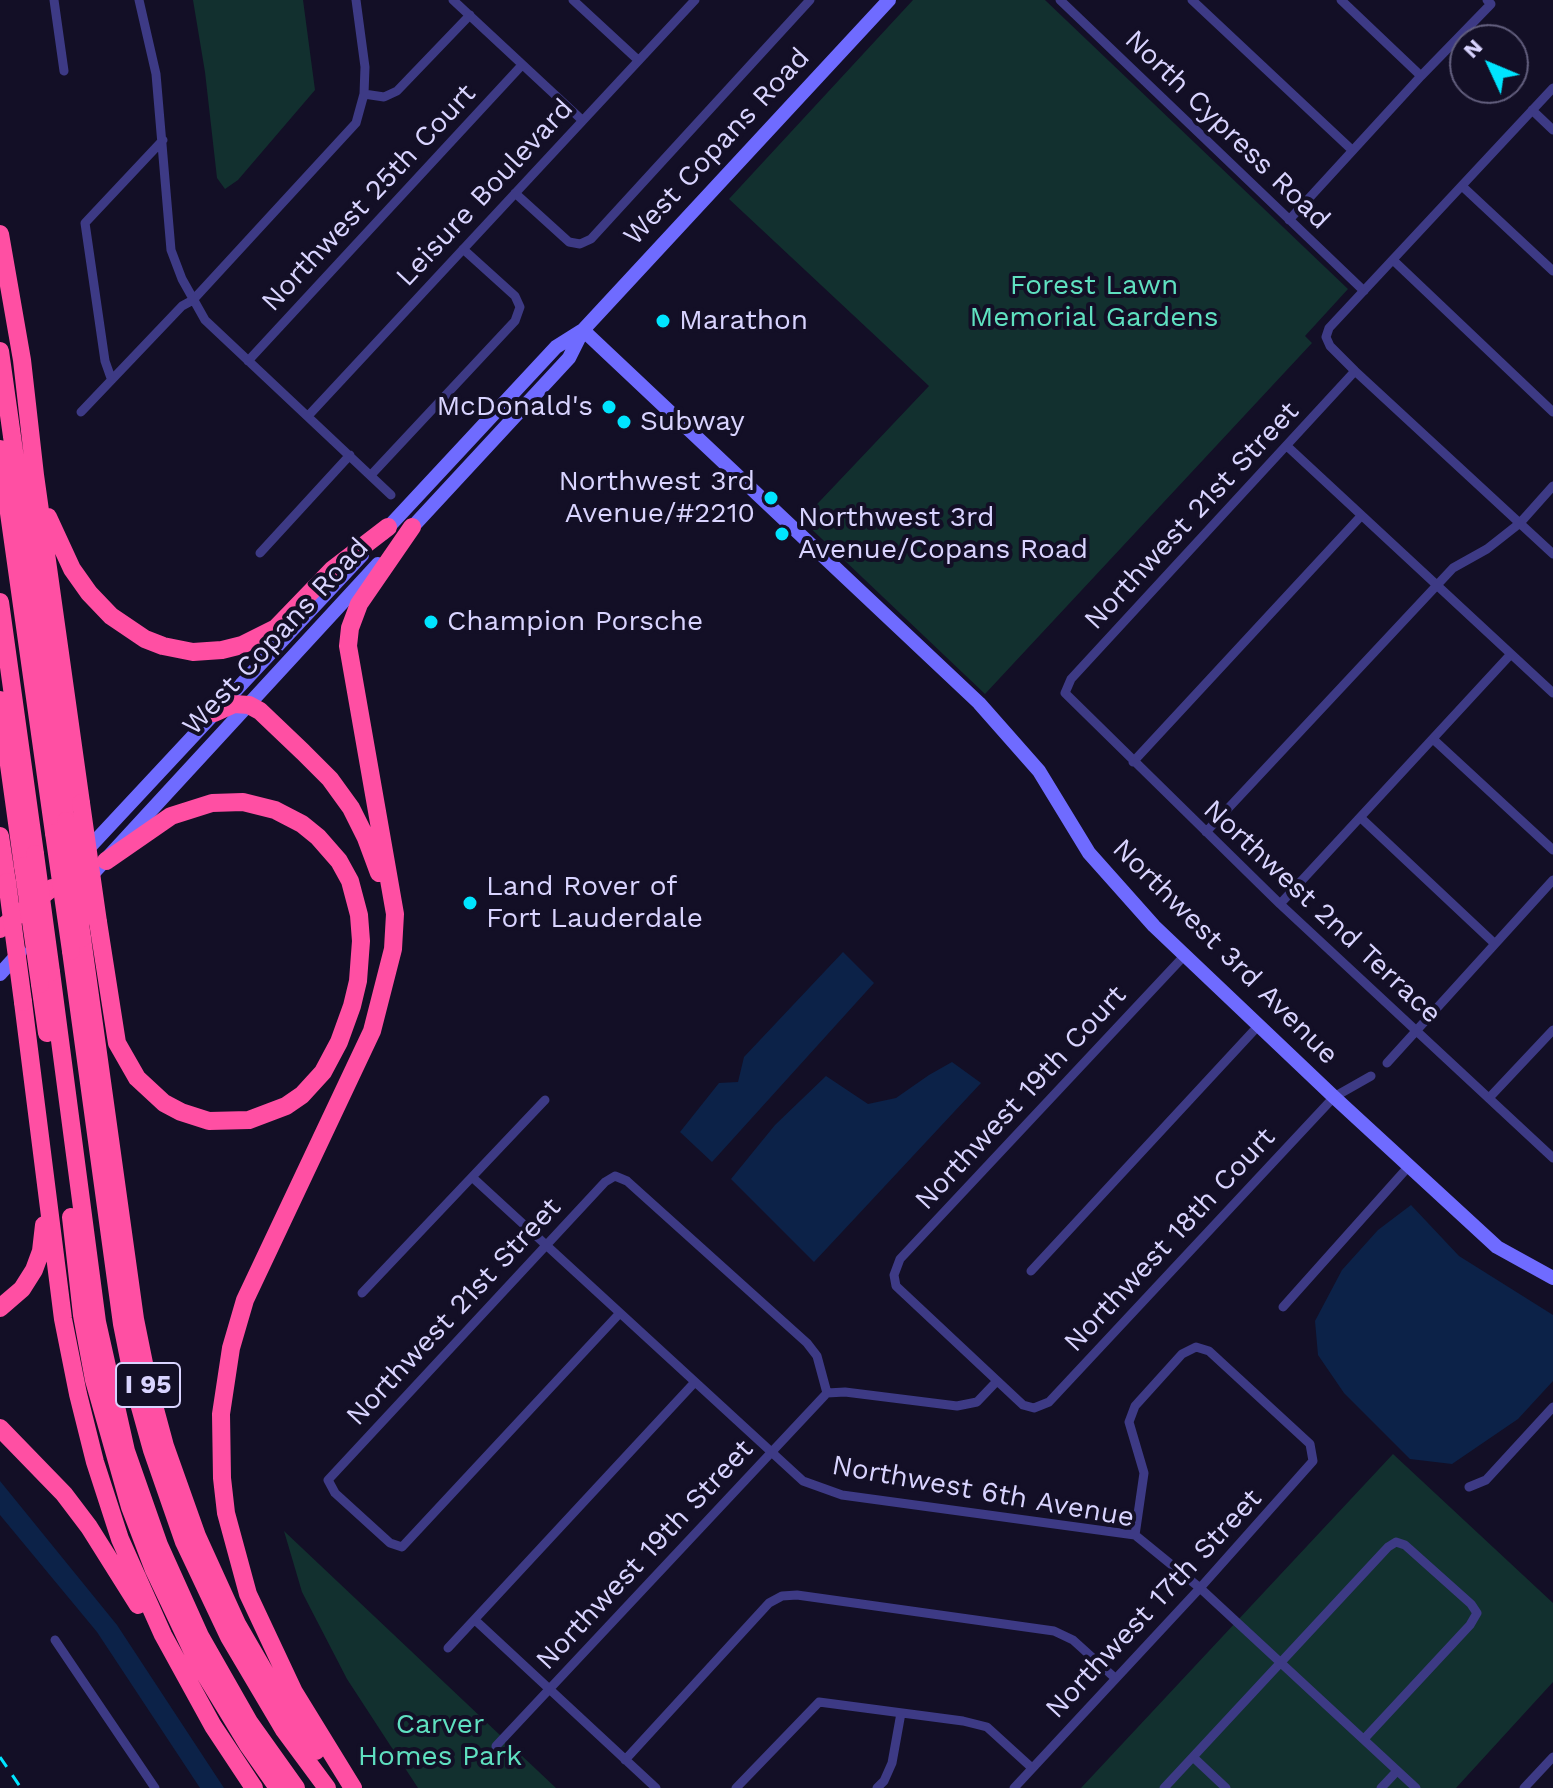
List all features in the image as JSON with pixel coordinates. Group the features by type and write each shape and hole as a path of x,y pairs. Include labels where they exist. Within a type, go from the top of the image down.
{"highway":[{"path":"0,234 31,431 117,1043 137,1078 164,1103 181,1112 209,1121 249,1120 278,1111 295,1101 323,1072 339,1042 358,981 359,915 350,881 339,861 302,824 275,810 243,802 212,803 171,816 106,861"},
{"name":"I 95","path":"0,351 60,827 135,1319 148,1383 165,1446 197,1536 237,1624 285,1707 344,1788"},
{"path":"31,431 47,514 72,569 111,616 137,635 163,646 193,652 212,651 260,638 282,623 332,570 388,527"},
{"path":"0,449 60,827"},
{"path":"353,1788 294,1692 248,1594 226,1513 221,1422 227,1365 245,1300 366,1046 378,1016 395,943 395,914 348,646 350,628 359,604 412,527"},
{"path":"0,602 29,860"},
{"name":"I 95","path":"0,700 29,860 46,978 82,1315 96,1391 119,1476 154,1570 197,1661 278,1788"},
{"path":"214,713 234,704 249,705 260,711 341,793 372,853 386,901 386,983"},
{"path":"0,836 70,1357 95,1462 136,1576 166,1642 204,1711"},
{"path":"0,929 52,888"},
{"path":"77,944 122,1324 135,1389 152,1450 184,1542 229,1637 272,1711 327,1788"},
{"path":"46,978 97,1322 126,1451 163,1556 200,1636 249,1722 296,1788"},
{"path":"0,1308 22,1289 38,1261 43,1240 46,1187"},
{"path":"0,1428 40,1467 89,1527 175,1669 254,1788"}],"main road":[{"name":"West Copans Road","path":"0,944 556,347 583,330 889,0"},
{"name":"West Copans Road","path":"0,974 569,358 583,330"},
{"name":"Northwest 3rd Avenue","path":"583,330 979,703 1039,771 1089,853 1137,909 1497,1247 1553,1278"}],"street":[{"path":"54,0 64,71"},
{"path":"139,0 156,74 171,250 182,279 205,320 391,495"},
{"path":"81,412 182,306 193,300 356,123 364,94 365,67 356,0"},
{"path":"453,0 582,120"},
{"name":"Leisure Boulevard","path":"308,416 695,0"},
{"path":"515,193 569,242 580,244 591,239 810,0"},
{"name":"North Cypress Road","path":"1060,0 1364,291"},
{"path":"1192,0 1352,150"},
{"path":"1341,0 1421,76"},
{"path":"578,2 638,60"},
{"path":"1289,220 1489,2"},
{"path":"364,94 384,97 397,91 470,15"},
{"name":"Northwest 25th Court","path":"248,361 522,65"},
{"path":"1553,88 1329,328 1326,337 1330,346 1355,371 1553,554"},
{"path":"1532,110 1553,130"},
{"path":"111,378 105,361 85,223 163,140"},
{"path":"1462,186 1553,271"},
{"path":"371,475 515,321 520,307 515,296 463,249"},
{"path":"1393,260 1553,412"},
{"name":"Northwest 21st Street","path":"1065,693 1071,679 1355,371"},
{"path":"1288,447 1553,693"},
{"path":"260,553 350,455"},
{"path":"1206,832 1453,568 1487,549 1520,523 1553,486"},
{"path":"1133,762 1361,516"},
{"path":"1280,904 1511,654"},
{"name":"Northwest 2nd Terrace","path":"1065,693 1280,904 1553,1158"},
{"path":"1433,739 1553,850"},
{"path":"1361,818 1494,943"},
{"path":"1387,1063 1553,880"},
{"name":"Northwest 19th Court","path":"997,1381 896,1286 894,1275 900,1259 1185,955"},
{"path":"1031,1271 1259,1025"},
{"path":"1489,1098 1553,1030"},
{"name":"Northwest 18th Court","path":"997,1381 1023,1405 1034,1408 1049,1402 1334,1097 1371,1076"},
{"path":"362,1293 545,1100"},
{"path":"1283,1307 1409,1166"},
{"name":"Northwest 21st Street","path":"619,1314 402,1547 390,1543 335,1493 328,1480 605,1182 615,1176 627,1181 807,1343 817,1356 827,1393"},
{"name":"Northwest 6th Avenue","path":"472,1177 803,1481 842,1495 1135,1535 1200,1588 1416,1788"},
{"name":"Northwest 17th Street","path":"1014,1788 1313,1461 1310,1444 1209,1351 1196,1347 1182,1354 1135,1406 1129,1422 1144,1473 1135,1535"},
{"path":"827,1393 845,1392 957,1406 977,1402 997,1381"},
{"path":"448,1648 694,1383"},
{"name":"Northwest 19th Street","path":"496,1746 827,1393"},
{"path":"1469,1487 1486,1480 1553,1407"},
{"path":"1164,1788 1396,1542 1405,1545 1471,1604 1477,1613 1470,1625 1364,1739"},
{"path":"625,1760 769,1603 782,1596 797,1595 1054,1631 1073,1640 1115,1678"},
{"path":"475,1620 656,1788"},
{"path":"55,1640 155,1788"},
{"path":"736,1788 819,1702 963,1721 987,1727 1032,1768"},
{"path":"877,1788 884,1781 892,1763 901,1713"},
{"path":"1193,1757 1226,1788"},
{"path":"1524,1788 1553,1757"},
{"path":"1545,1766 1553,1773"},
{"path":"1381,1788 1397,1771"}],"green space":[{"path":"193,0 303,0 315,90 238,180 225,189 217,178"},
{"name":"Forest Lawn Memorial Gardens","path":"913,0 1045,0 1348,289 1305,336 1312,343 985,694 802,520 929,386 729,199"},
{"path":"1393,1454 1553,1603 1553,1682 1456,1788 1081,1788"},
{"name":"Carver Homes Park","path":"284,1531 556,1788 418,1788 347,1679 302,1592"}],"water":[{"path":"843,952 874,983 712,1162 680,1132 719,1083 738,1082 744,1057"},
{"path":"952,1062 981,1083 814,1262 731,1179 775,1125 826,1076 868,1104 896,1098"},
{"path":"1411,1205 1459,1256 1553,1315 1553,1381 1518,1419 1452,1464 1410,1459 1344,1393 1318,1355 1315,1321 1342,1270 1378,1230"},
{"path":"0,1481 117,1625 224,1788 200,1788 97,1632 0,1515"}],"railway":[{"path":"0,1757 21,1788"}],"place":[{"name":"Marathon","path":"663,321"},
{"name":"McDonald's","path":"609,407"},
{"name":"Subway","path":"624,422"},
{"name":"Northwest 3rd Avenue/#2210","path":"771,498"},
{"name":"Northwest 3rd Avenue/Copans Road","path":"782,534"},
{"name":"Champion Porsche","path":"431,622"},
{"name":"Land Rover of Fort Lauderdale","path":"470,903"}]}
